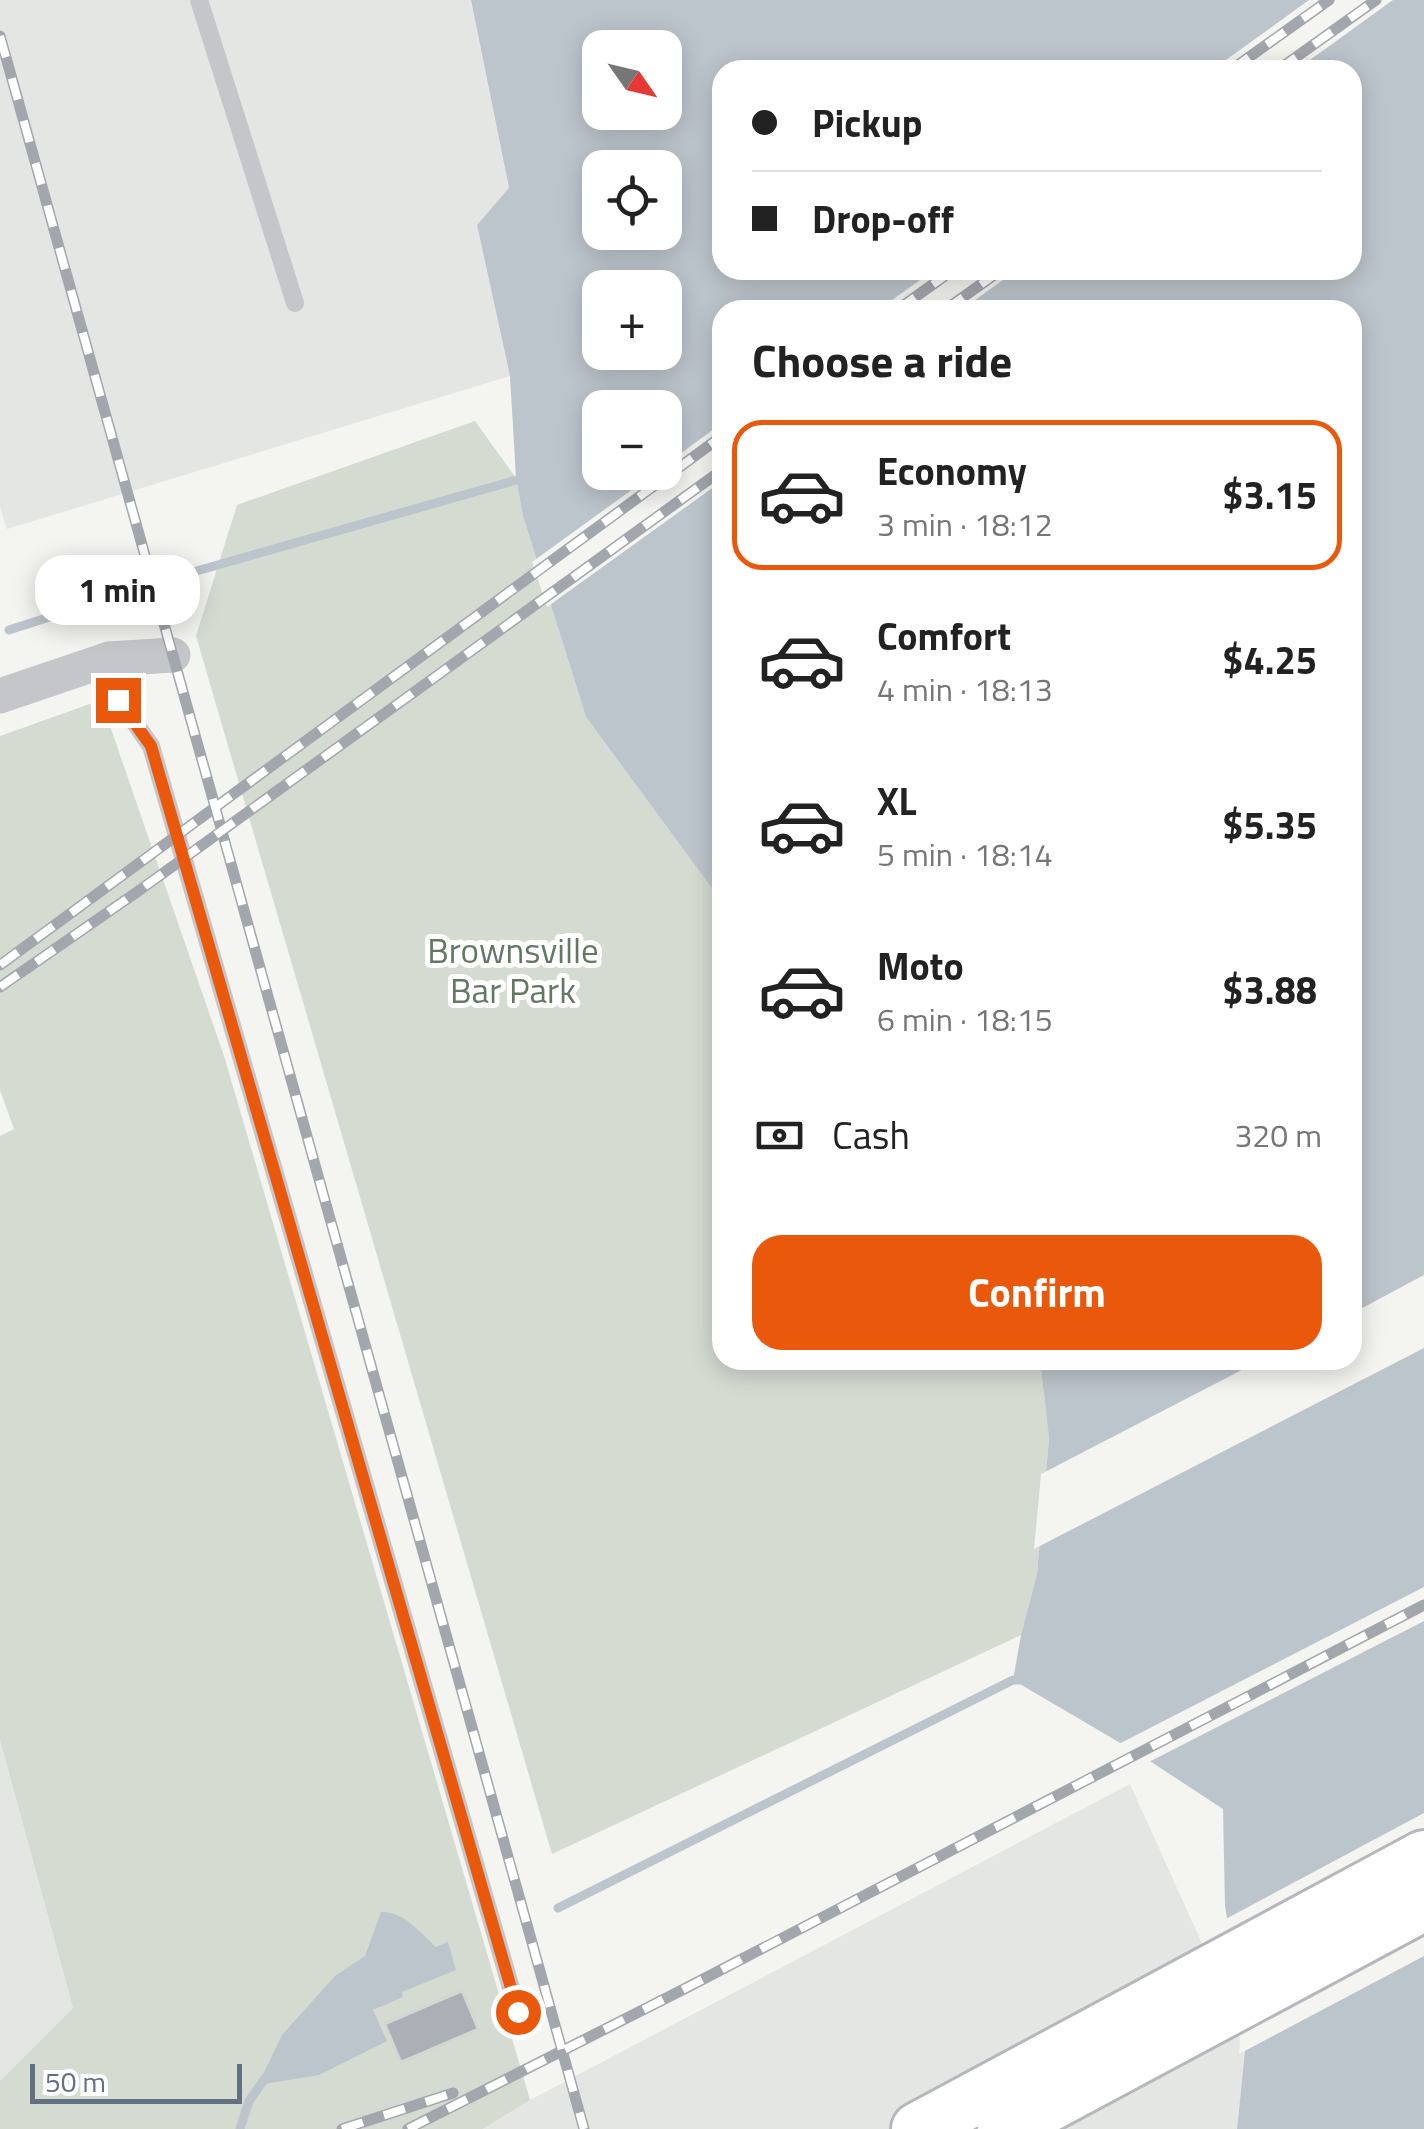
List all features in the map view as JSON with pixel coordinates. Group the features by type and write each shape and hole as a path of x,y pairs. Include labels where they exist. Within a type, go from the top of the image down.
{"main road":[{"path":"918,2129 1424,1857"},
{"path":"1004,2129 1424,1904"}],"street":[{"path":"0,696 108,659 173,655"}],"lane":[{"path":"199,0 295,303"},
{"path":"87,666 151,746 518,2012"}],"shaded area":[{"path":"0,0 471,0 509,189 477,225 510,376 7,529 0,507"},
{"path":"471,0 1424,0 1424,2129 1237,2129 1246,2041 1225,1906 1223,1809 1013,1680 1037,1574 1049,1438 1041,1370 1362,1370 1362,300 712,300 712,888 586,717 523,516 516,478 510,376 477,225 509,188"},
{"path":"0,1740 73,2008 0,2081"},
{"path":"1130,1784 1246,2041 1237,2129 483,2129 530,2100"},
{"path":"381,1912 404,1919 436,1947 448,1942 456,1970 402,1992 403,1997 373,2010 387,2041 319,2075 258,2085 282,2035 335,1976 365,1956"}],"green space":[{"name":"Brownsville Bar Park","path":"475,421 516,478 523,516 586,717 712,888 712,1370 1041,1370 1049,1437 1037,1574 1021,1635 552,1854 196,636 237,505"},
{"path":"101,700 224,1056 530,2100 483,2129 0,2129 0,2081 73,2008 0,1740 0,1136 14,1129 0,1090 0,736"}],"pier":[{"path":"1309,0 1393,0 1310,60 1226,60"},
{"path":"920,280 1003,280 975,300 892,300"},
{"path":"712,430 712,488 547,607 532,562 632,490 682,490 682,452"},
{"path":"1424,1275 1424,1348 1034,1549 1041,1474 1242,1370 1362,1370 1362,1308"},
{"path":"1424,1587 1424,1621 1145,1764 1115,1746"},
{"path":"1424,1813 1424,1956 1239,2054 1222,1921"}],"building":[{"path":"462,1991 478,2029 401,2062 385,2024"}],"waterway":[{"path":"193,572 527,477"},
{"path":"9,630 62,613"},
{"path":"558,1908 1013,1680 1023,1680"},
{"path":"240,2129 249,2101 265,2078"}],"railway":[{"path":"1245,60 1329,0"},
{"path":"1292,60 1376,0"},
{"path":"0,36 584,2129"},
{"path":"911,300 939,280"},
{"path":"959,300 987,280"},
{"path":"0,965 712,443"},
{"path":"0,987 712,477"},
{"path":"408,2129 1424,1605"},
{"path":"342,2129 453,2093"}],"route":[{"path":"118,700 151,746 518,2012"}]}
